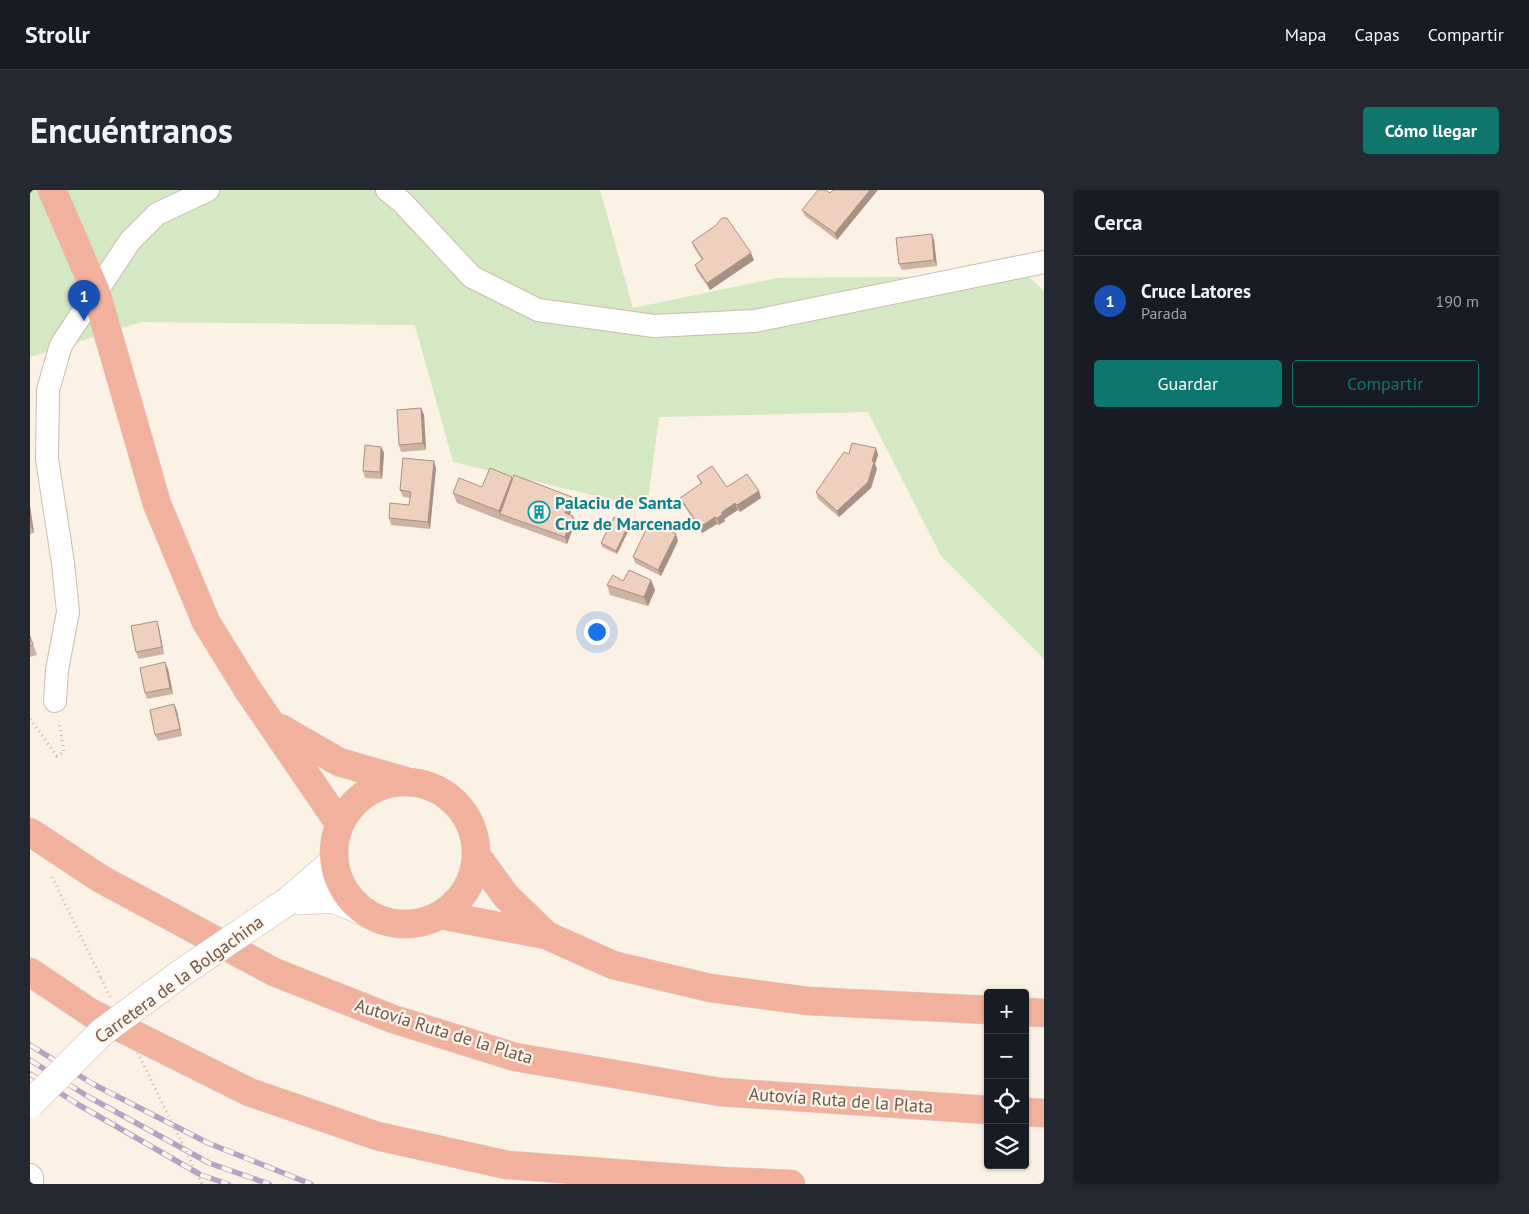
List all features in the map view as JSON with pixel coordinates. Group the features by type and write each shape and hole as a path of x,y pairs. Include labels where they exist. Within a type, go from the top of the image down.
{"highway":[{"path":"52,190 96,292 157,504 206,622 248,690 339,823"},
{"path":"273,724 339,762 433,787 450,798 464,814 473,832 476,855 472,877 458,900 441,915 424,922 403,925 385,922 363,911 342,888 333,862 334,841 339,823 352,804 381,785 406,781"},
{"name":"Autovía Ruta de la Plata","path":"30,832 101,879 274,972 393,1018 515,1057 720,1092 984,1110"},
{"path":"476,855 506,896 546,934"},
{"path":"441,915 546,934 613,966 710,988 808,1001 984,1010"},
{"path":"30,972 91,1013 249,1092 377,1136 507,1165 720,1181 791,1184"},
{"path":"1029,1012 1044,1013"},
{"path":"1029,1112 1044,1113"}],"street":[{"path":"55,701 58,670 68,612 63,562 47,459 48,390 61,345 130,241 157,214 208,190"},
{"path":"386,190 402,202 472,277 538,310 654,326 755,321 1044,262"},
{"name":"Carretera de la Bolgachina","path":"30,1104 102,1032 183,972 288,900 333,862"},
{"path":"288,900 334,899 363,911"},
{"path":"30,1174 32,1184"}],"path":[{"path":"30,719 57,756 64,752 55,701"},
{"path":"51,874 114,1005"},
{"path":"127,1032 202,1184"}],"green space":[{"path":"30,190 600,190 633,308 777,278 1028,276 1044,291 1044,659 941,556 868,412 659,417 647,508 453,462 415,325 141,322 30,357"}],"building":[{"path":"818,190 825,190 830,193 833,190 870,190 835,233 802,210"},
{"path":"722,218 727,218 751,253 707,283 695,265 703,259 692,242 715,226"},
{"path":"932,234 934,260 899,264 896,238"},
{"path":"421,408 423,443 399,445 397,410"},
{"path":"852,443 876,448 872,461 874,462 868,482 837,511 816,492 844,452 849,454"},
{"path":"365,445 381,447 380,472 363,471"},
{"path":"403,458 434,461 428,522 389,518 390,503 409,505 411,492 400,490"},
{"path":"712,466 727,487 747,474 759,491 737,505 735,503 722,512 722,515 717,518 715,517 700,527 680,498 702,483 697,476"},
{"path":"490,468 512,477 499,511 453,493 459,478 482,487"},
{"name":"Palaciu de Santa Cruz de Marcenado","path":"514,475 572,497 565,513 573,516 565,537 500,514"},
{"path":"614,517 629,524 616,551 601,543"},
{"path":"650,521 676,534 658,570 633,557"},
{"path":"629,570 651,580 644,597 607,585 613,575 623,581"},
{"path":"157,621 162,647 136,652 131,626"},
{"path":"165,662 170,688 145,693 140,668"},
{"path":"174,704 180,729 155,735 150,710"}],"railway":[{"path":"30,1045 93,1084 208,1143 311,1184"},
{"path":"30,1060 87,1096 209,1163 269,1184"},
{"path":"30,1074 79,1105 201,1175 228,1184"}],"place":[{"name":"Cruce Latores","path":"84,321"},
{"name":"Palaciu de Santa Cruz de Marcenado","path":"539,512"}]}
